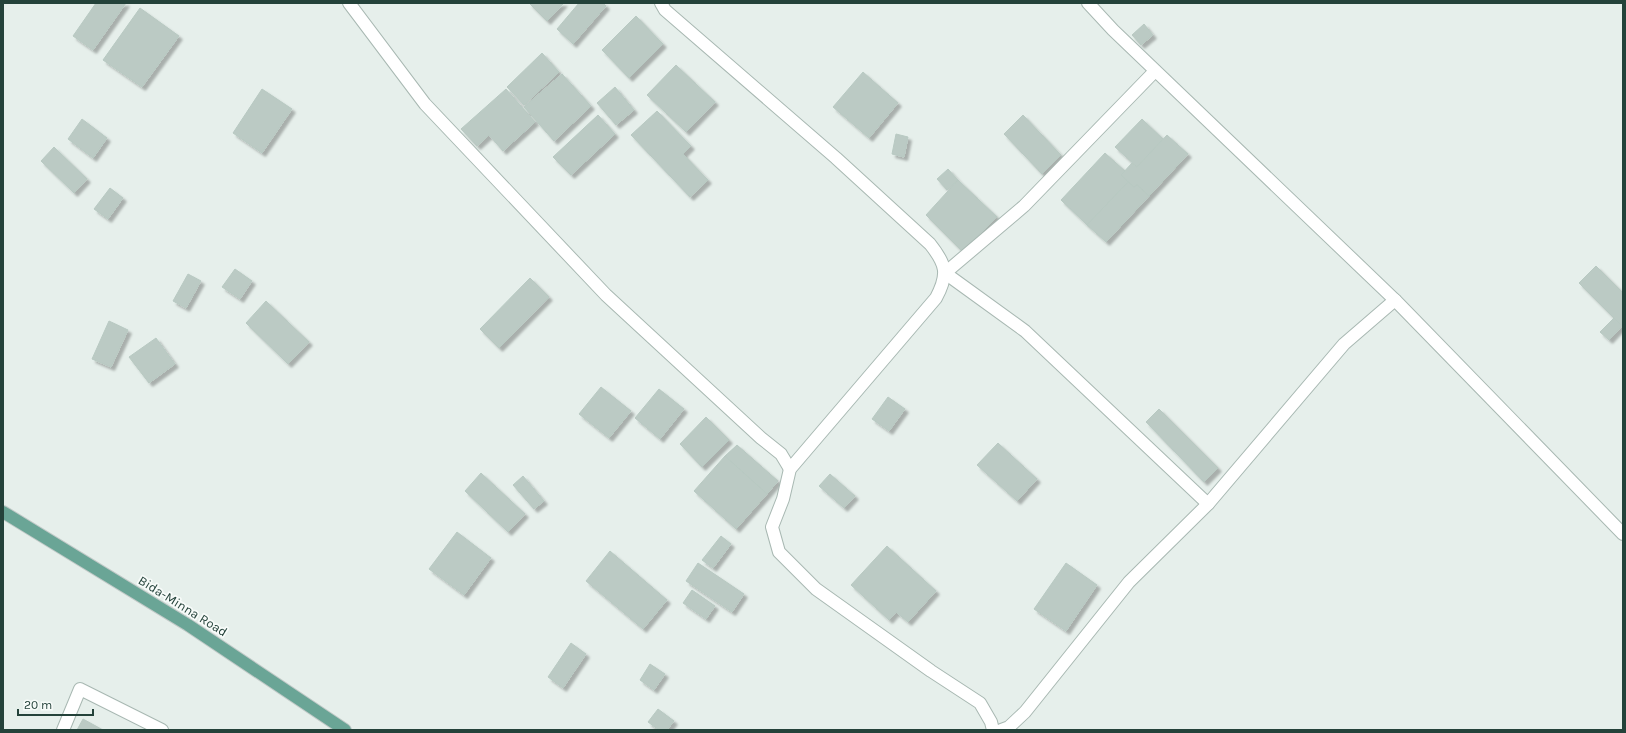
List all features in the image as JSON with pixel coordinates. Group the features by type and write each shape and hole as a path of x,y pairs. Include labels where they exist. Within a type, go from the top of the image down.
{"main road":[{"name":"Bida-Minna Road","path":"3,512 188,625 340,729"}],"street":[{"path":"349,3 425,104 606,295 761,438 781,454 790,469"},
{"path":"661,3 666,10 836,158 930,244 942,259 945,273 942,286 936,298 790,469 783,499 772,527 779,552 816,589 931,671 980,703 994,730"},
{"path":"1088,3 1112,30 1395,300 1623,534"},
{"path":"945,273 1024,206 1155,71"},
{"path":"945,273 1025,331 1208,504"},
{"path":"1001,730 1010,726 1025,712 1129,582 1208,504 1344,344 1395,300"},
{"path":"63,730 80,689 162,730"}],"building":[{"path":"96,3 126,3 93,50 73,36"},
{"path":"529,3 564,3 547,21"},
{"path":"579,3 603,3 606,6 573,44 557,29"},
{"path":"140,8 179,36 142,87 103,60"},
{"path":"636,16 663,44 629,78 602,50"},
{"path":"1144,24 1153,35 1141,45 1132,35"},
{"path":"542,53 559,72 524,105 507,87"},
{"path":"676,65 715,102 686,132 647,95"},
{"path":"863,72 898,103 869,138 833,107"},
{"path":"562,74 591,106 554,141 524,107"},
{"path":"615,87 634,110 616,125 597,103"},
{"path":"262,89 292,109 262,153 233,133"},
{"path":"506,89 535,122 503,151 489,135 477,146 461,129"},
{"path":"657,111 691,146 683,154 708,180 690,197 631,135"},
{"path":"598,115 615,134 571,175 553,157"},
{"path":"1023,115 1061,155 1042,174 1004,134"},
{"path":"82,119 107,138 93,158 68,139"},
{"path":"1142,119 1163,139 1137,167 1115,147"},
{"path":"896,134 908,137 904,157 892,154"},
{"path":"1167,135 1188,154 1149,196 1137,185 1134,187 1121,175 1132,163 1137,167"},
{"path":"54,147 87,179 74,193 41,161"},
{"path":"1105,153 1125,171 1121,175 1128,182 1087,225 1061,200"},
{"path":"948,169 958,180 947,190 937,179"},
{"path":"958,180 997,217 962,251 926,215"},
{"path":"1128,182 1134,187 1137,185 1149,196 1106,242 1087,225"},
{"path":"110,188 123,198 108,219 94,209"},
{"path":"1596,266 1623,293 1622,326 1579,283"},
{"path":"235,269 252,281 240,299 222,287"},
{"path":"188,274 201,281 186,308 173,301"},
{"path":"530,278 549,297 499,348 480,329"},
{"path":"266,301 309,342 288,364 246,323"},
{"path":"1614,318 1622,326 1609,340 1600,332"},
{"path":"109,321 128,330 111,367 92,359"},
{"path":"156,338 175,364 149,383 129,357"},
{"path":"601,387 631,411 609,438 579,414"},
{"path":"659,389 684,409 660,439 635,418"},
{"path":"888,397 905,409 889,431 872,419"},
{"path":"1159,409 1218,468 1204,482 1146,422"},
{"path":"706,417 729,440 702,467 680,444"},
{"path":"998,443 1037,479 1017,501 977,465"},
{"path":"737,445 778,481 767,494 725,456"},
{"path":"725,456 767,494 736,529 694,491"},
{"path":"481,473 525,514 508,532 465,491"},
{"path":"830,474 855,496 844,508 819,486"},
{"path":"523,476 544,501 534,509 513,485"},
{"path":"457,532 491,558 464,595 429,569"},
{"path":"721,536 731,544 713,568 702,560"},
{"path":"887,546 936,591 908,622 896,612 889,620 851,585"},
{"path":"610,551 667,600 643,629 586,581"},
{"path":"698,563 744,594 732,612 686,581"},
{"path":"1066,563 1097,585 1066,631 1034,609"},
{"path":"692,590 715,606 706,619 683,603"},
{"path":"571,643 586,654 563,688 548,677"},
{"path":"650,664 665,674 654,690 640,680"},
{"path":"658,709 674,721 667,730 659,730 648,722"},
{"path":"83,719 103,730 77,730"}]}
